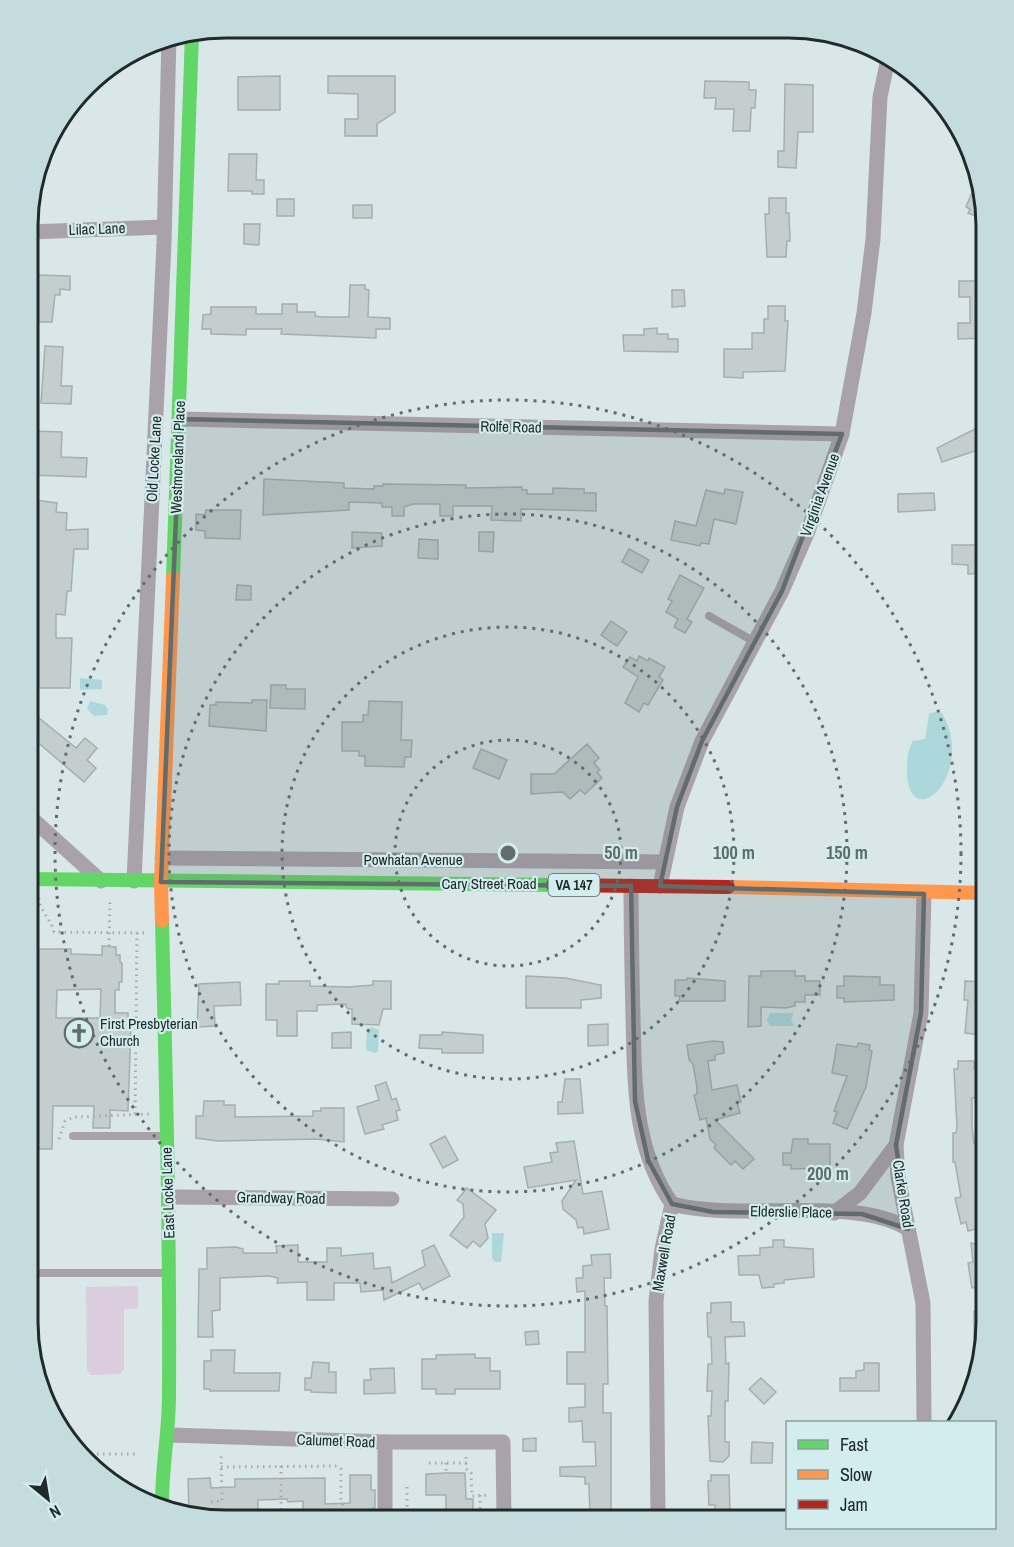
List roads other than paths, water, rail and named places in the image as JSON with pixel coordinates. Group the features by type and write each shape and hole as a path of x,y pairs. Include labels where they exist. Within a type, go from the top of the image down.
{"street":[{"name":"Westmoreland Place","path":"161,882 180,419 192,41"},
{"name":"Old Locke Lane","path":"134,881 164,227 169,46"},
{"name":"Virginia Avenue","path":"660,886 677,807 702,741 783,591 808,531 842,434 864,313 873,239 880,97 887,66"},
{"name":"Virginia Avenue","path":"886,77 892,69"},
{"name":"Lilac Lane","path":"37,232 164,227"},
{"name":"Rolfe Road","path":"180,419 842,434"},
{"path":"37,823 101,881"},
{"name":"Powhatan Avenue","path":"162,858 664,862"},
{"name":"Cary Street Road","path":"37,879 660,886 924,894 976,893"},
{"name":"East Locke Lane","path":"161,882 170,1274 170,1435 162,1463 162,1498"},
{"name":"Maxwell Road","path":"631,886 635,1101 648,1160 661,1188 672,1204 662,1249 656,1300 658,1510"},
{"name":"Clarke Road","path":"924,894 921,1013 896,1145 898,1177 923,1303 924,1421"},
{"path":"834,1213 860,1193 896,1145"},
{"name":"Grandway Road","path":"169,1197 392,1200"},
{"name":"Elderslie Place","path":"672,1204 713,1212 834,1213 878,1216 908,1228"},
{"name":"Calumet Road","path":"170,1435 385,1442 502,1442 504,1510"},
{"path":"385,1442 385,1510"}],"lane":[{"path":"709,616 754,642"},
{"path":"73,1136 166,1136"},
{"path":"37,1273 170,1274"}],"water":[{"path":"80,678 102,680 102,689 80,690"},
{"path":"90,701 105,705 108,710 107,715 94,716 87,709"},
{"path":"942,713 951,736 952,757 947,775 939,789 929,798 919,799 911,791 907,773 908,752 913,741 925,739 929,714"},
{"path":"770,1013 794,1013 791,1019 794,1026 770,1026 767,1020"},
{"path":"371,1027 379,1030 378,1051 375,1053 366,1050 367,1029"},
{"path":"492,1233 504,1233 501,1262 495,1262 492,1258"}],"place":[{"name":"First Presbyterian Church","path":"79,1033"}]}
